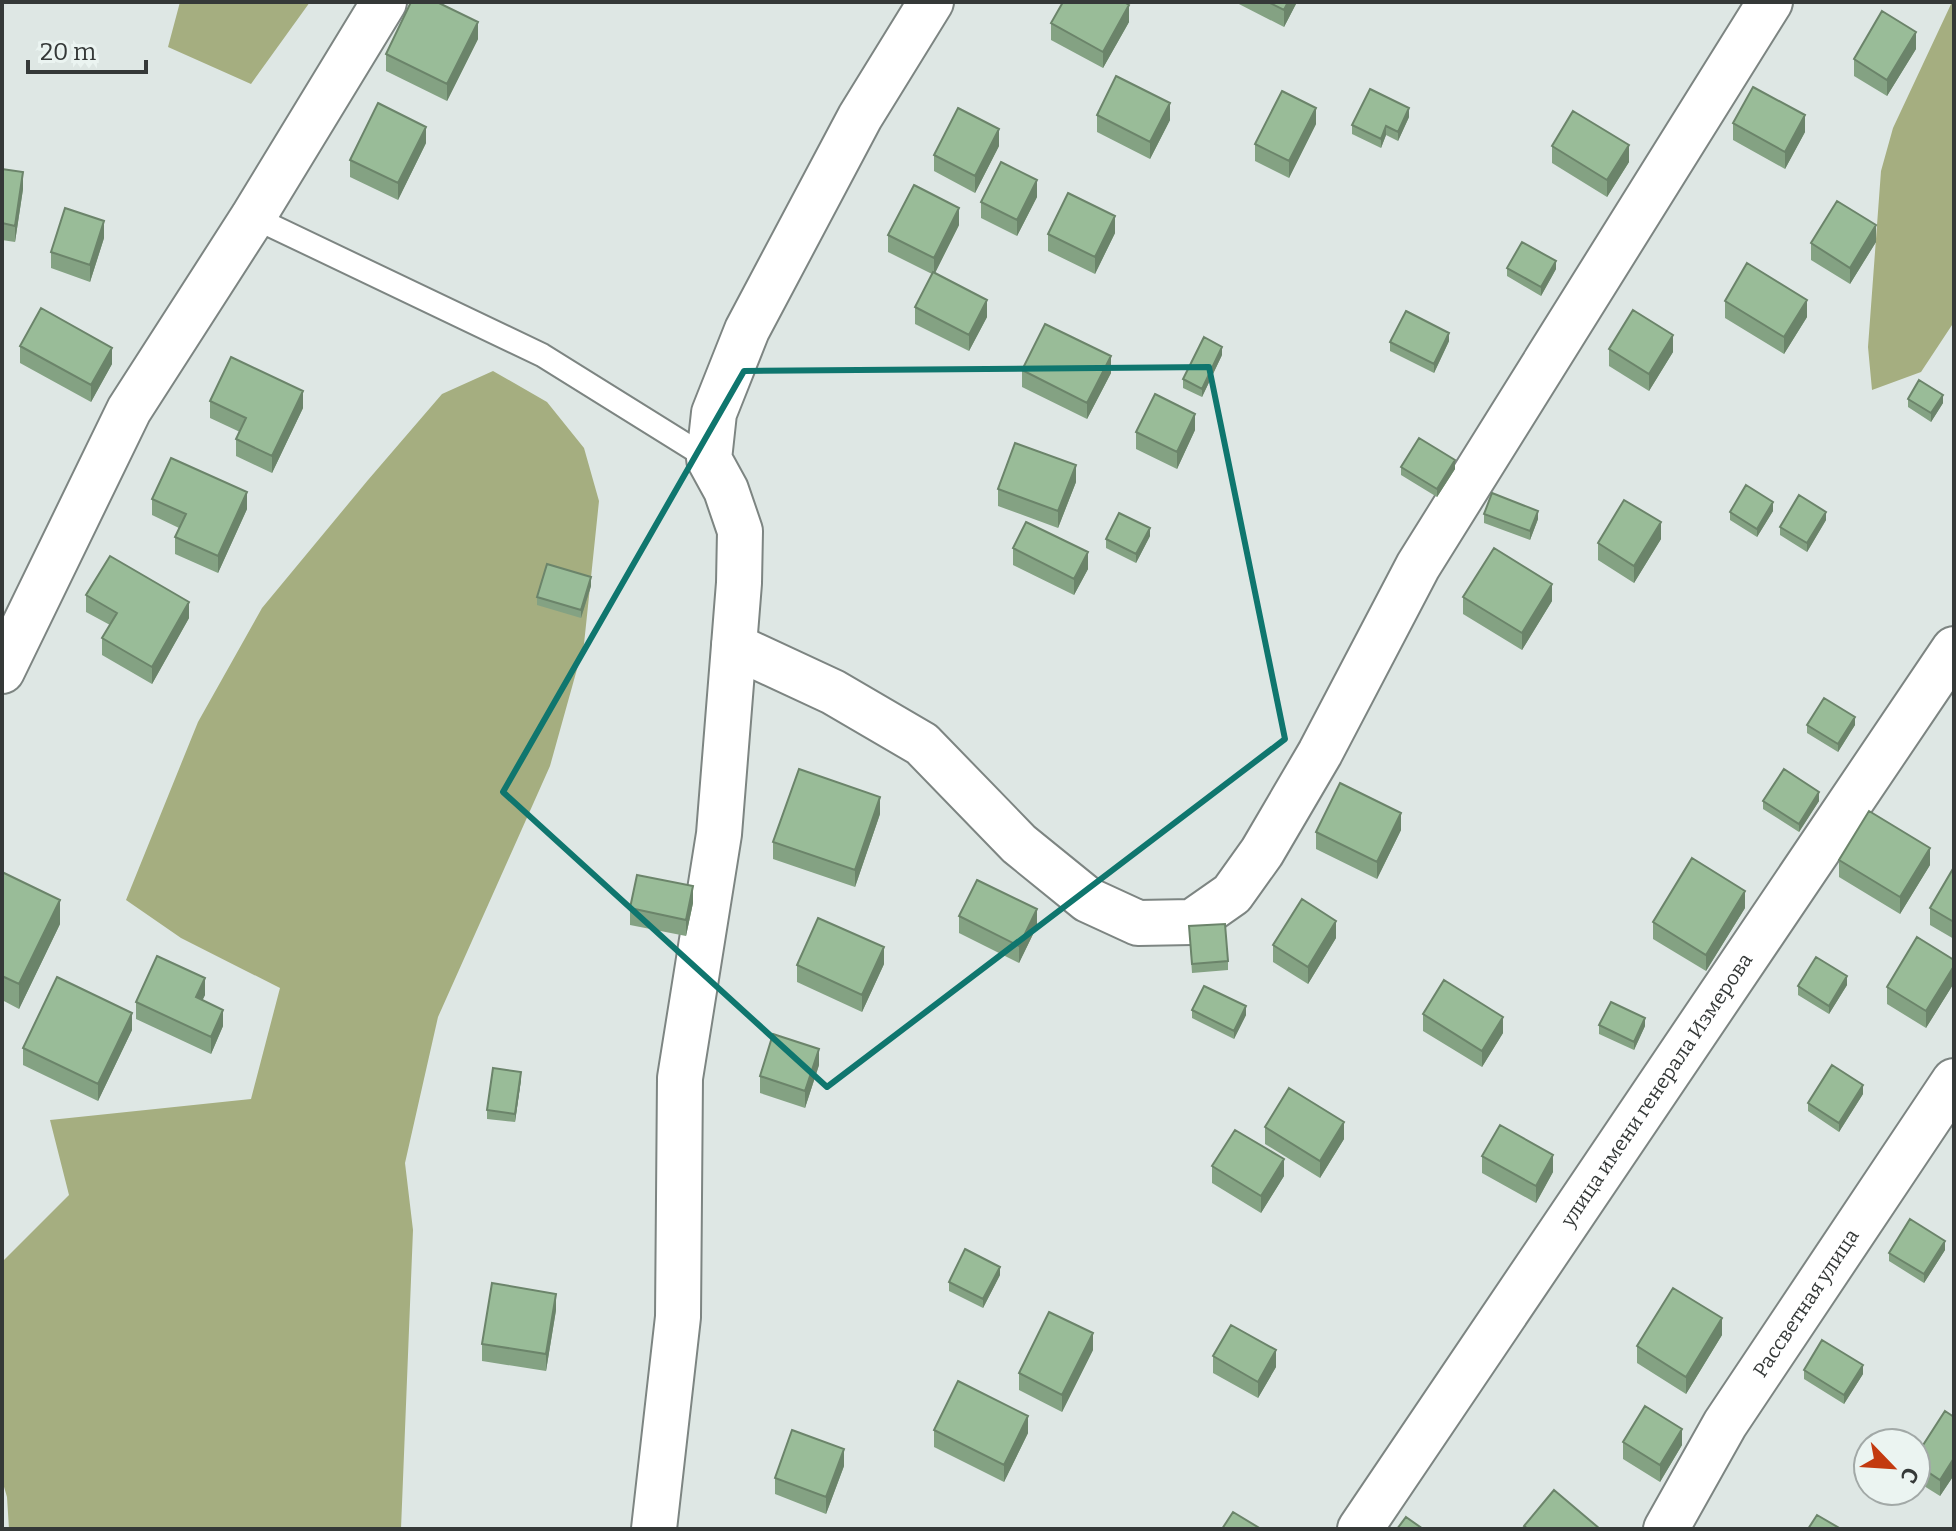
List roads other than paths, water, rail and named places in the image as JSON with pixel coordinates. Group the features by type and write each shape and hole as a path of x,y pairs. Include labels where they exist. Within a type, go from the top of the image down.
{"street":[{"path":"2,671 129,410 253,217 384,2"},
{"path":"654,1529 678,1317 680,1078 719,834 734,646 740,531 726,490 709,459 714,413 747,330 860,117 931,2"},
{"path":"734,646 833,692 922,744 1019,844 1088,900 1138,923 1192,922 1232,894 1262,852 1320,753 1418,566 1770,2"},
{"name":"улица имени генерала Измерова","path":"1360,1529 1954,649"},
{"name":"Рассветная улица","path":"1666,1529 1725,1424 1954,1081"}],"lane":[{"path":"253,217 542,355 709,459"}]}
